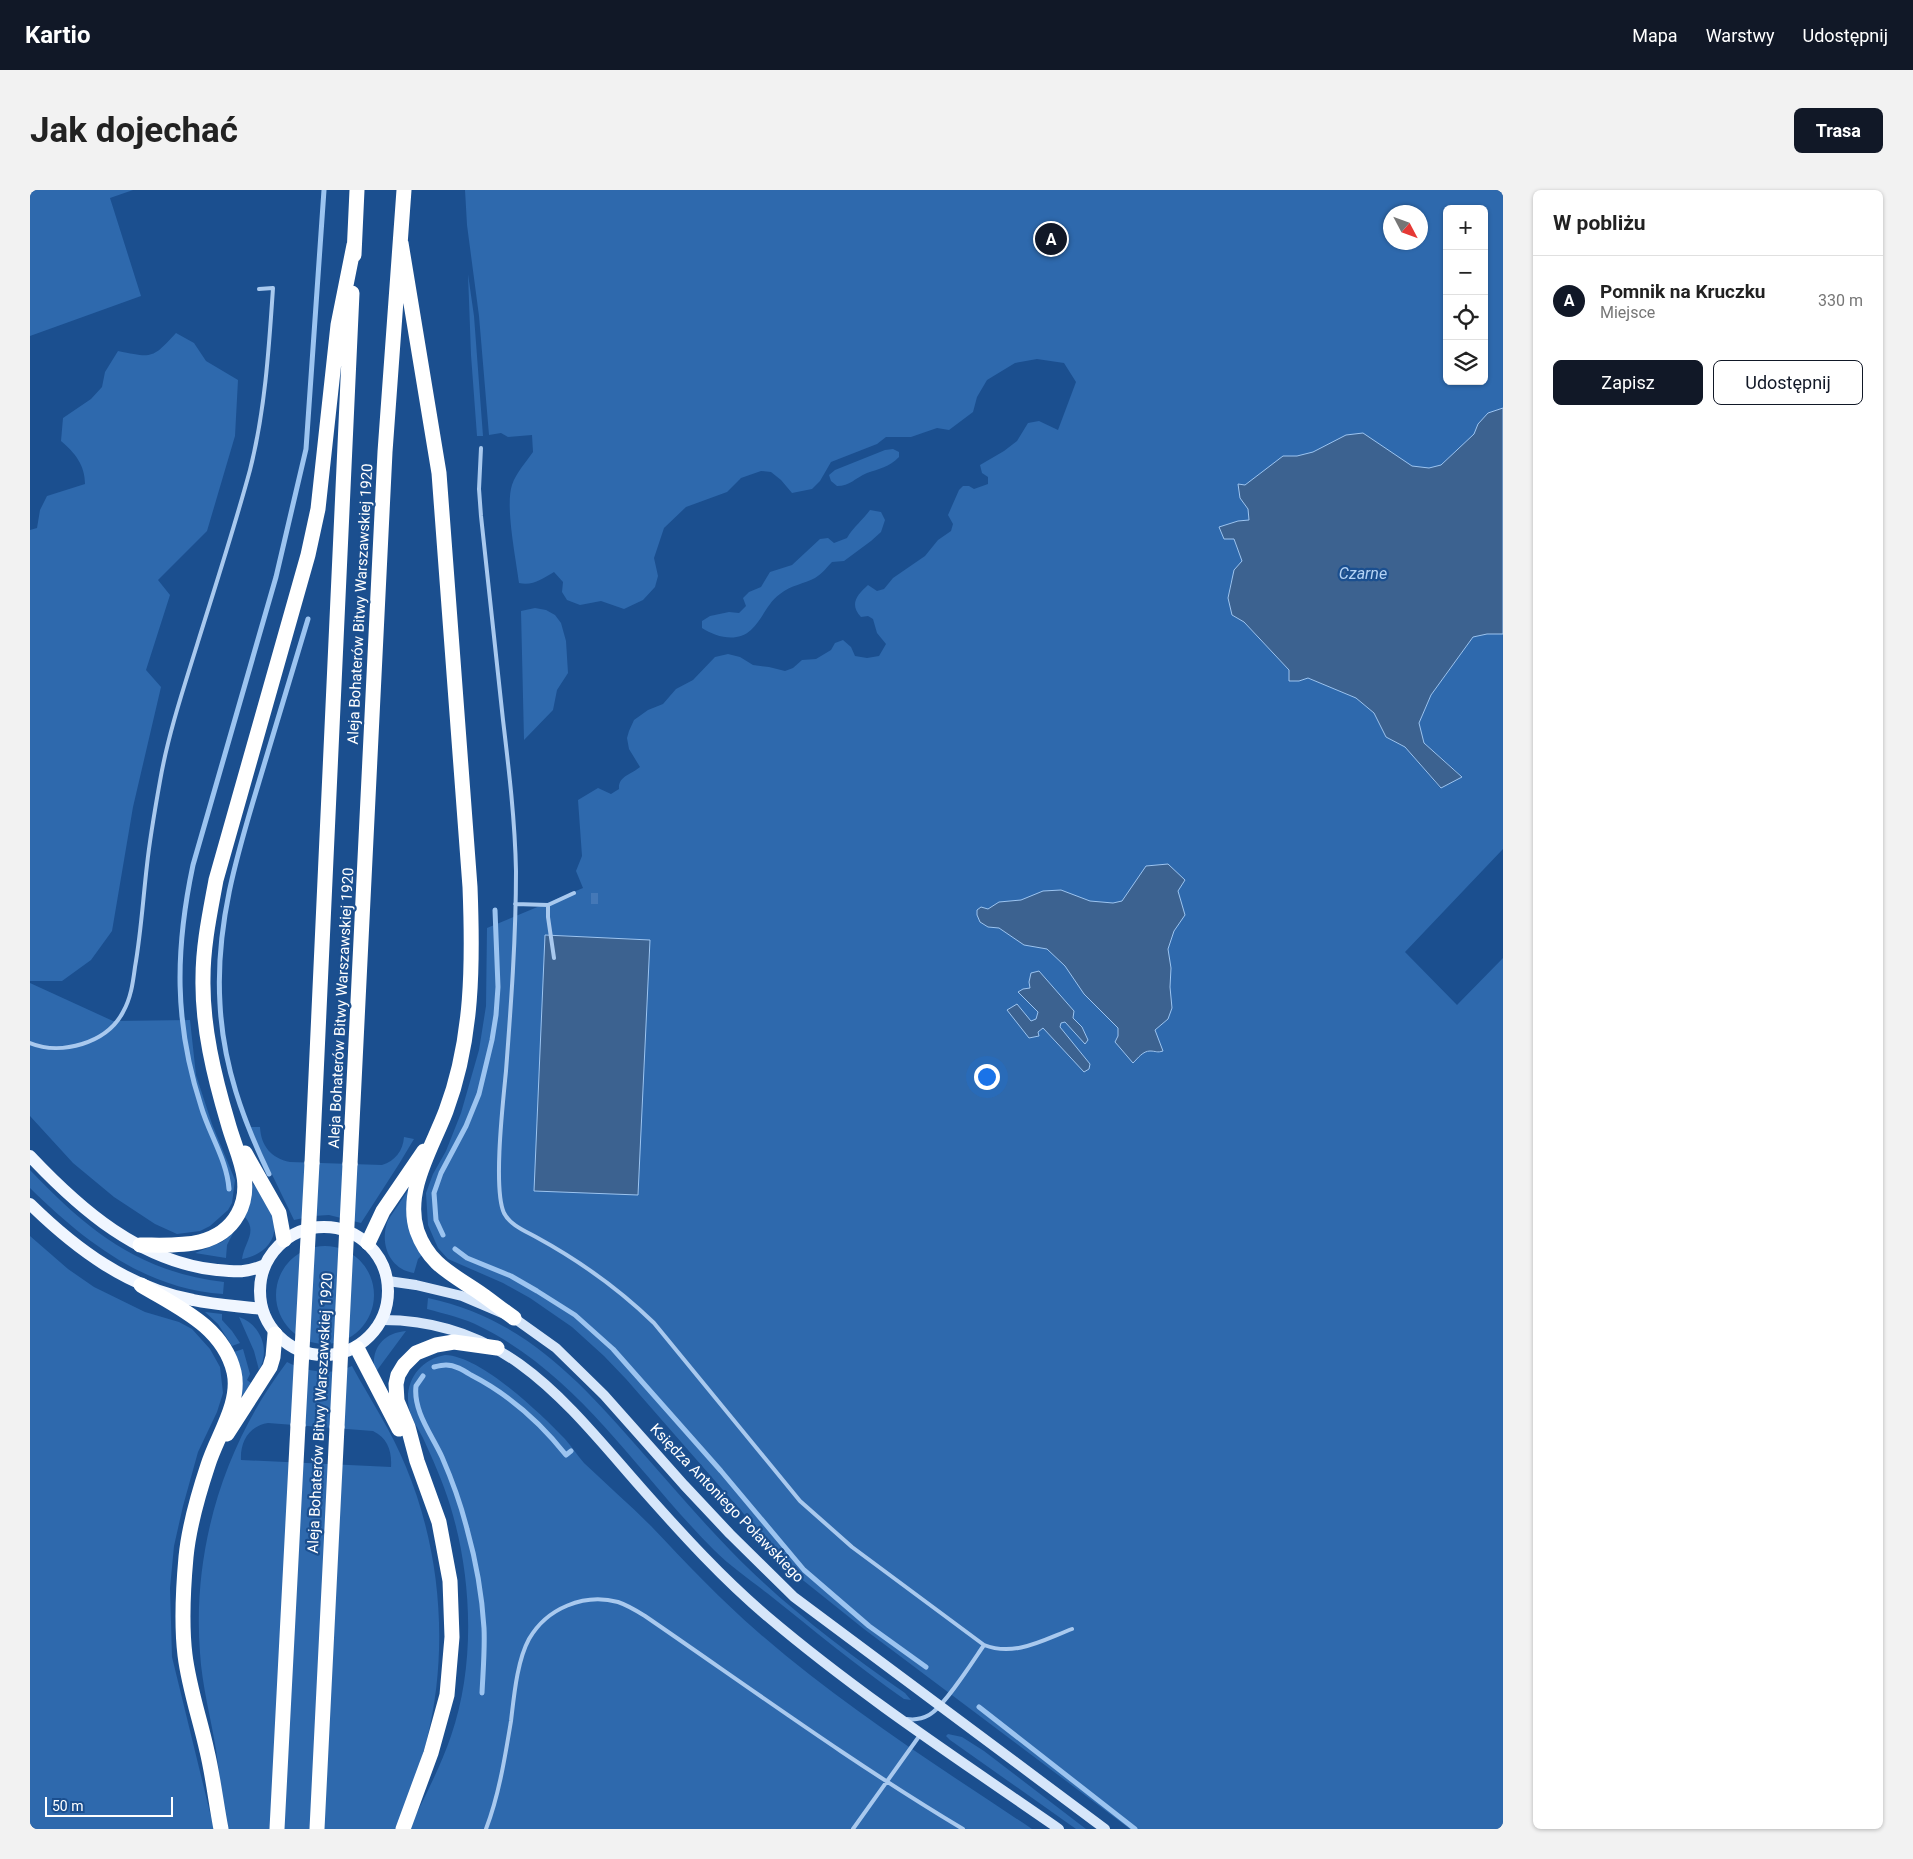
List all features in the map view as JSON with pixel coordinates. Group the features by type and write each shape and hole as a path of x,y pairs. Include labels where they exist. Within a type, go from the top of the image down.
{"highway":[{"name":"Aleja Bohaterów Bitwy Warszawskiej 1920","path":"277,1829 312,1163 357,190"},
{"name":"Aleja Bohaterów Bitwy Warszawskiej 1920","path":"317,1829 385,452 404,190"},
{"path":"401,243 438,473 470,887 472,950 470,1010 463,1047 452,1092 414,1193 415,1215 417,1231 429,1253 442,1268 514,1318"},
{"path":"140,1245 190,1245 209,1240 224,1231 234,1221 242,1205 246,1181 213,1068 205,1015 203,978 205,935 216,880 305,564 318,509 338,325 354,245"},
{"path":"228,1124 279,1214 284,1240"},
{"path":"368,1243 382,1211 436,1132"},
{"path":"140,1285 200,1320 217,1337 227,1351 234,1372 234,1397 208,1464 191,1523 186,1555 182,1620 185,1656 208,1753 221,1829"},
{"path":"208,1464 270,1367 275,1334"},
{"path":"403,1829 431,1753 447,1695 452,1637 450,1581 439,1522 416,1461 408,1427 397,1401 396,1384 398,1375 404,1365 416,1353 436,1344 454,1342 497,1348"},
{"path":"357,1348 416,1461"}],"main road":[{"path":"30,1156 75,1201 116,1232 160,1255 198,1267 238,1272 250,1271 265,1265"},
{"path":"30,1204 77,1246 117,1273 140,1285 192,1300 262,1310"},
{"path":"318,1227 336,1228 353,1233 368,1243 381,1261 388,1282 388,1301 382,1320 372,1335 357,1348 340,1354 323,1356 305,1353 288,1346 275,1334 267,1322 262,1310 259,1294 260,1279 273,1251 284,1240 300,1231 318,1227"},
{"name":"Księdza Antoniego Poławskiego","path":"388,1282 416,1285 462,1296 514,1318 556,1348 581,1371 684,1485 777,1581 814,1613 1105,1829"},
{"path":"382,1320 420,1321 475,1338 497,1348 534,1374 566,1403 662,1512 765,1615 820,1660 1059,1829"}],"lane":[{"path":"30,1043 39,1046 70,1047 92,1040 105,1033 123,1013 131,992 140,937 147,865 160,780 169,738 240,503 257,439 274,288 259,289"},
{"path":"481,448 479,489 481,516 510,782 516,869 513,973 500,1156 500,1196 506,1217 518,1227 571,1256 604,1279 634,1304 654,1323 800,1501 852,1547 984,1645 1005,1651 1024,1648 1072,1629"},
{"path":"515,904 548,905 574,893"},
{"path":"548,905 554,958"},
{"path":"486,1829 494,1808 515,1690 528,1640 545,1619 569,1604 587,1599 603,1599 620,1603 646,1616 887,1782 963,1829"},
{"path":"892,1712 904,1718 914,1720 928,1716 940,1706 984,1645"},
{"path":"853,1829 921,1733"}],"shaded area":[{"path":"30,190 133,190 110,198 141,296 30,336"},
{"path":"465,190 1503,190 1503,438 1338,519 1238,521 1219,527 1234,539 1243,562 1234,574 1230,587 1232,615 1244,622 1289,670 1289,681 1299,681 1308,678 1356,698 1374,713 1386,737 1405,747 1440,788 1462,776 1424,743 1419,723 1431,695 1473,637 1486,634 1503,634 1503,849 1405,952 1457,1005 1503,958 1503,1829 1130,1829 864,1629 799,1577 626,1379 572,1327 530,1298 503,1283 448,1259 438,1248 428,1225 426,1193 461,1113 479,1050 486,1006 487,928 583,888 576,871 582,856 578,800 598,788 611,794 619,789 623,778 640,767 629,749 627,738 634,720 648,710 663,704 676,689 693,680 715,657 728,654 740,657 753,665 785,671 793,668 802,660 816,659 831,650 835,643 843,640 851,647 855,656 867,658 879,656 886,644 877,633 873,619 868,616 861,617 857,612 855,604 858,596 868,585 877,591 884,589 893,578 925,556 938,540 951,531 953,524 948,515 959,490 963,486 969,486 974,489 988,484 988,477 982,473 980,465 1017,441 1028,423 1039,421 1058,430 1076,382 1064,363 1037,359 1015,363 987,380 977,397 973,412 949,430 937,428 911,437 886,437 877,444 831,462 820,481 812,489 792,493 771,472 761,471 741,478 727,492 686,507 664,528 654,558 658,576 655,587 643,600 624,609 601,601 580,605 567,600 562,592 563,582 554,572 533,583 519,583 510,519 510,494 516,476 533,452 532,435 508,437 501,433 489,435 479,316 467,225"},
{"path":"468,274 474,316 483,436 477,436"},
{"path":"176,333 194,343 206,361 238,380 235,436 207,531 158,580 170,595 146,670 161,687 133,807 112,931 91,960 62,981 30,981 30,530 37,528 40,510 47,496 85,484 81,465 71,450 61,441 63,418 91,399 102,387 105,372 118,351 138,355 151,354 162,348"},
{"path":"893,449 899,452 899,457 888,465 867,473 845,485 837,486 831,481 829,475 835,470 885,450"},
{"path":"870,510 881,512 885,520 881,532 844,561 832,562 815,578 780,594 751,630 739,636 726,637 702,628 702,621 710,616 729,612 739,613 746,606 743,598 749,592 761,587 770,572 792,565 820,539 828,538 834,543 847,538"},
{"path":"535,608 546,610 555,615 561,623 566,641 568,673 557,690 553,710 524,740 521,611"},
{"path":"30,983 113,1021 190,1020 196,1075 212,1124 235,1180 232,1203 228,1210 210,1226 200,1231 177,1234 155,1224 114,1197 73,1163 30,1116"},
{"path":"249,1127 260,1127 262,1140 268,1150 277,1158 290,1162 382,1165 391,1161 397,1155 402,1147 404,1137 414,1139 361,1223 329,1215 294,1220"},
{"path":"30,1170 72,1211 116,1245 166,1269 194,1277 224,1282 223,1294 195,1290 168,1283 142,1272 94,1244 30,1188"},
{"path":"253,1184 271,1212 275,1229 267,1247 256,1255 242,1259 250,1233 249,1222 245,1217 251,1200"},
{"path":"409,1189 423,1254 418,1259 414,1273 405,1271 392,1261 388,1254 385,1237 388,1220"},
{"path":"233,1233 227,1245 226,1258 195,1253 222,1242"},
{"path":"30,1236 68,1269 94,1287 145,1312 179,1322 192,1329 210,1349 220,1367 223,1393 217,1412 198,1452 183,1506 174,1546 170,1588 172,1657 214,1829 30,1829"},
{"path":"325,1246 344,1249 360,1260 371,1276 374,1295 371,1314 360,1330 344,1341 325,1344 306,1341 290,1330 279,1314 276,1295 279,1276 290,1260 306,1249"},
{"path":"428,1298 462,1307 493,1320 547,1356 595,1400 707,1526 750,1570 814,1626 905,1693 911,1700 904,1699 869,1674 720,1556 686,1521 606,1428 548,1372 516,1348 481,1327 427,1309"},
{"path":"205,1312 222,1314 222,1320 240,1343 232,1346 218,1324"},
{"path":"239,1317 253,1325 261,1338 264,1354 259,1370 254,1351"},
{"path":"406,1331 375,1373 374,1357 380,1344 390,1335"},
{"path":"243,1349 250,1374 247,1380 251,1383 243,1395 240,1366 234,1352"},
{"path":"445,1355 459,1358 475,1365 492,1375 526,1401 565,1439 584,1463 651,1526 717,1594 791,1660 893,1736 1032,1829 409,1829 437,1771 451,1736 459,1708 467,1650 467,1590 457,1532 438,1471 408,1405 410,1384 418,1370 430,1360"},
{"path":"287,1362 319,1372 336,1371 352,1366 394,1441 418,1499 434,1567 438,1601 438,1671 427,1739 397,1829 225,1829 216,1750 201,1665 199,1614 201,1575 207,1537 230,1463 246,1428 265,1394","holes":["268,1423 373,1431 386,1442 391,1456 391,1467 241,1460 242,1447 247,1436 251,1431"]},
{"path":"948,1734 962,1737 984,1751 1086,1829 1076,1829 950,1740 946,1736"}],"water":[{"name":"Czarne","path":"1503,408 1503,634 1487,634 1473,637 1431,695 1419,723 1424,743 1462,777 1441,788 1405,747 1386,737 1374,713 1356,698 1308,678 1299,681 1289,681 1289,670 1244,622 1232,615 1228,598 1234,570 1242,561 1234,539 1224,539 1219,527 1238,521 1249,520 1248,509 1240,498 1238,484 1245,485 1283,456 1297,456 1313,452 1346,435 1363,433 1412,466 1429,468 1441,465 1474,434 1478,424 1488,413"},
{"path":"1168,864 1185,880 1178,891 1185,915 1174,931 1168,949 1171,968 1172,1008 1168,1019 1155,1030 1163,1051 1145,1052 1133,1063 1115,1042 1118,1036 1118,1028 1084,994 1065,966 1047,949 1024,945 999,928 988,927 980,922 977,910 981,907 988,909 999,902 1021,900 1043,891 1061,890 1090,901 1113,903 1122,901 1146,866"},
{"path":"545,935 650,940 638,1195 534,1191"},
{"path":"1039,971 1074,1011 1073,1018 1082,1027 1088,1040 1085,1044 1065,1022 1061,1023 1060,1027 1090,1064 1089,1069 1084,1072 1043,1028 1038,1032 1039,1036 1029,1038 1007,1010 1017,1004 1031,1021 1036,1019 1038,1012 1018,992 1030,988 1031,973"}],"building":[{"path":"591,893 598,893 598,904 591,904"}],"waterway":[{"path":"229,1189 225,1168 201,1106 186,1045 180,986 183,927 193,865 276,577 306,449 324,190"},
{"path":"269,1174 243,1113 225,1049 220,1004 219,974 221,945 230,888 252,803 308,619"},
{"path":"443,1235 436,1220 434,1193 441,1173 466,1126 479,1094 492,1040 498,987 495,910"},
{"path":"455,1249 467,1258 511,1276 575,1315 613,1349 721,1471 804,1570 869,1626 926,1667"},
{"path":"434,1367 453,1366 485,1383 523,1410 566,1455 571,1451"},
{"path":"423,1376 416,1386 417,1405 442,1457 456,1493 470,1541 478,1578 484,1628 482,1693"},
{"path":"979,1707 1135,1829"}],"place":[{"name":"Pomnik na Kruczku","path":"1051,239"}]}
